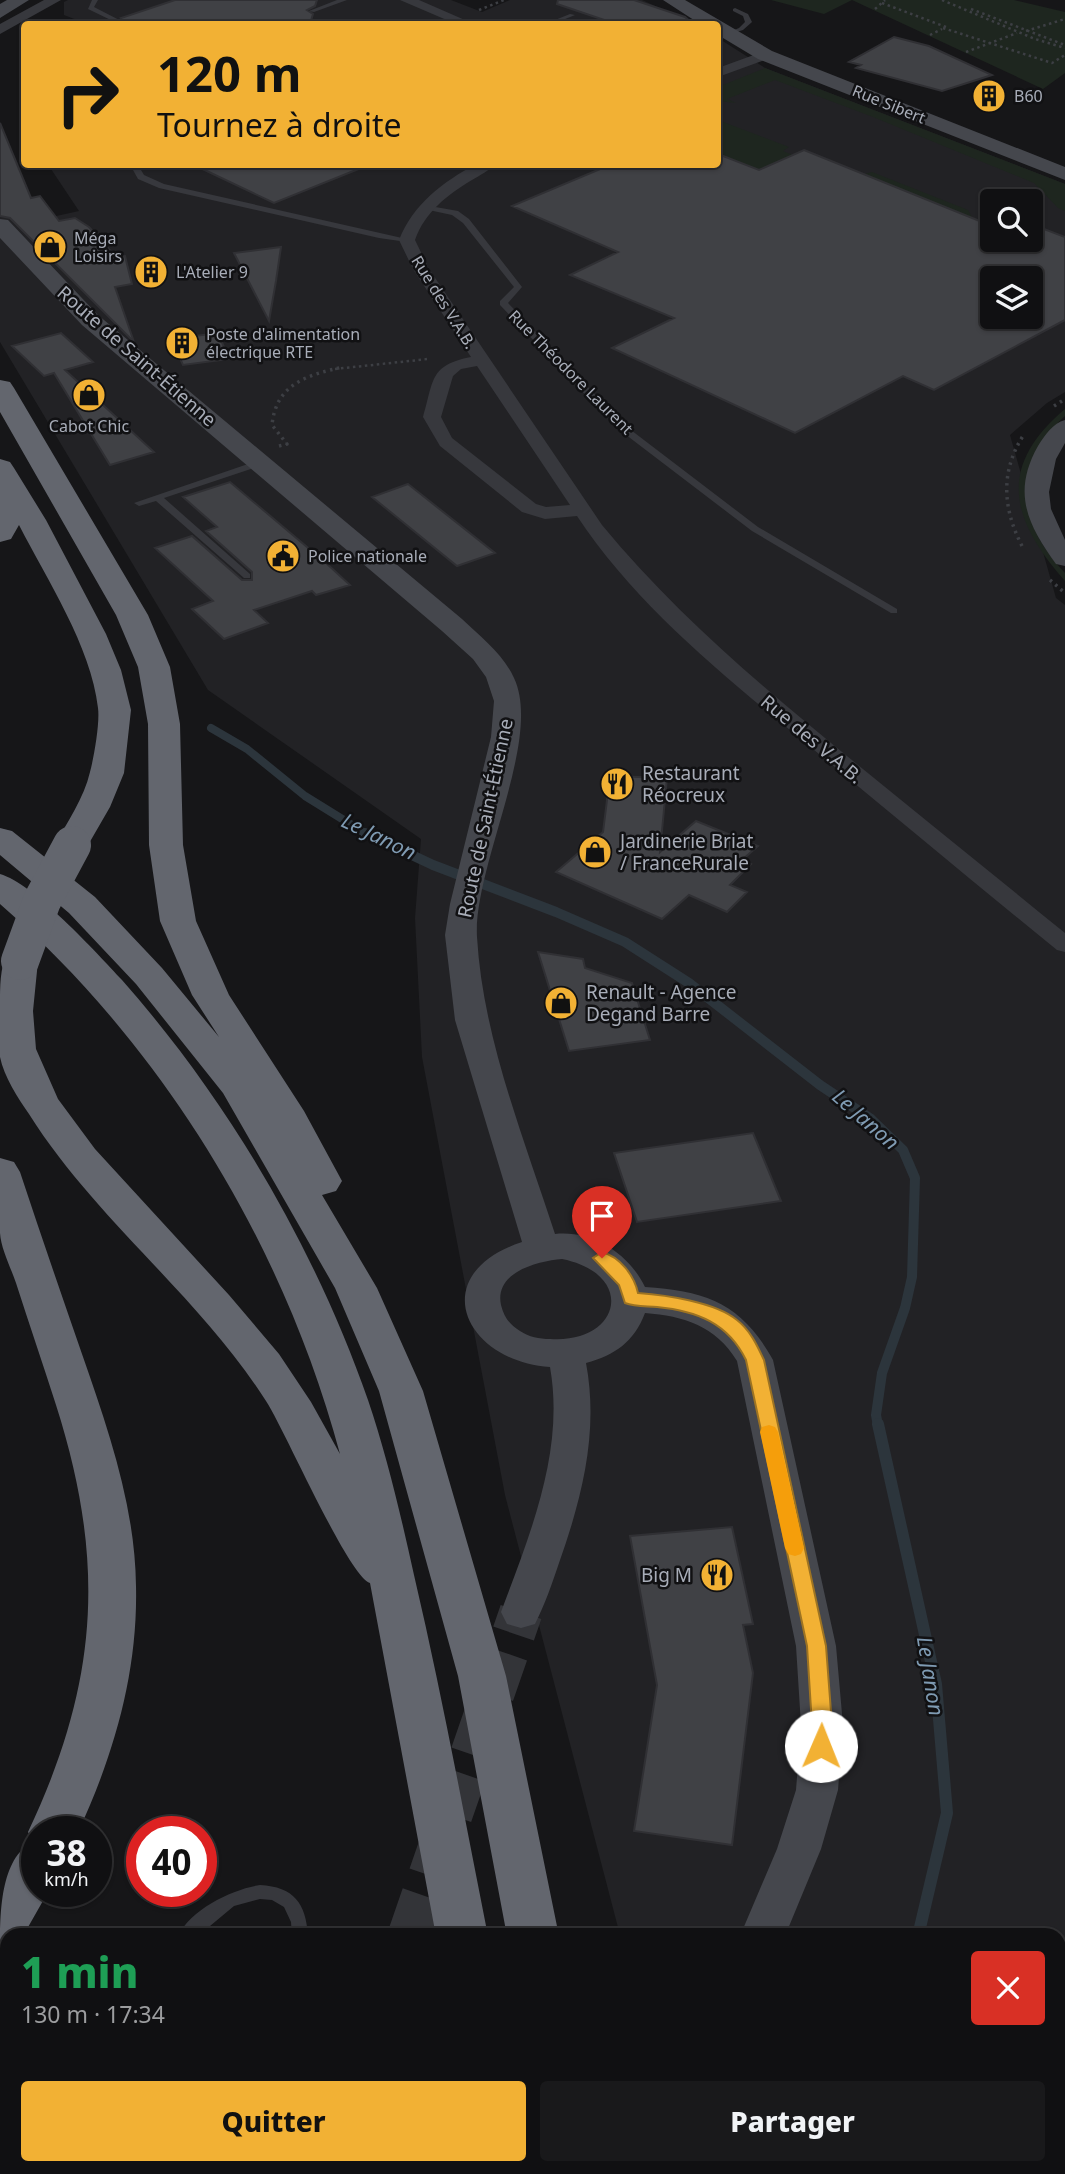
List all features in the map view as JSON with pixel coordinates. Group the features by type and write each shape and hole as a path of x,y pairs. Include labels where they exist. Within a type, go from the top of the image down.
{"highway":[{"path":"0,387 132,615 154,667 164,724 166,845 178,921 211,995 285,1111 349,1233 356,1288"},
{"path":"0,468 32,520 90,634 106,670 115,710 107,773 93,807 42,901 20,961 13,1001 19,1059 54,1124 79,1157 211,1301 265,1366 305,1428 357,1536 398,1596"},
{"path":"0,496 4,525 0,533"},
{"path":"0,838 82,905 149,976 238,1086 356,1288 401,1391 482,1676 531,1928"},
{"path":"7,891 58,936 117,997 161,1049 204,1110 242,1173 285,1254 350,1412 398,1596 460,1928"},
{"path":"0,1172 93,1451 111,1549 112,1617 103,1682 88,1749 60,1816"},
{"path":"0,1927 21,1891"}],"street":[{"path":"0,12 20,0"},
{"path":"0,30 54,0"},
{"path":"407,0 460,21"},
{"name":"Rue Sibert","path":"672,0 708,21"},
{"name":"Rue Sibert","path":"721,29 765,55 1065,174"},
{"path":"721,72 765,55"},
{"path":"427,207 450,188 482,168"},
{"name":"Rue des V.A.B.","path":"427,207 414,222 407,240 421,269 594,529 646,588 758,692 934,840 1065,944"},
{"name":"Route de Saint-Étienne","path":"0,225 90,320 267,455 483,653 500,677 508,701 505,737 465,904 461,935 471,1020 541,1247"},
{"name":"Rue des V.A.B.","path":"481,360 455,365 445,374 432,416 437,429 446,442 529,508 544,513 582,510"},
{"path":"1065,427 1042,458 1036,492 1037,507 1045,527 1065,558"},
{"path":"562,1246 583,1250 602,1258 617,1269 627,1283 631,1299 628,1315 619,1329 605,1341 566,1354 541,1353 517,1345 498,1333 486,1317 483,1299 487,1281 500,1266 541,1247 562,1246"},
{"path":"631,1299 695,1308 731,1324 745,1339 755,1360 816,1646 822,1725 817,1790 799,1849 765,1928"},
{"path":"521,1612 544,1548 562,1485 570,1434 572,1390 566,1354"}],"lane":[{"path":"95,0 90,8 118,21"},
{"path":"312,11 344,0"},
{"path":"721,28 741,29 749,22 746,15 735,10"},
{"path":"556,21 572,15"},
{"path":"138,168 149,182 379,236 407,240"},
{"name":"Rue Théodore Laurent","path":"427,207 455,213 466,222 518,288 503,303 620,426 755,529 894,611"},
{"path":"139,503 267,455"},
{"path":"157,497 247,576"},
{"path":"196,1928 235,1898 257,1894 280,1895 295,1904 300,1928"}],"path":[{"path":"481,9 504,0"},
{"path":"942,0 1019,33 1065,46"},
{"path":"950,0 1065,46"},
{"path":"875,9 884,1 946,27 943,28"},
{"path":"966,52 986,43 1065,19"},
{"path":"930,35 943,28 1052,63 1065,55"},
{"path":"267,455 287,444 272,425 273,412 278,398 292,386 310,376 333,369 429,359"}],"shaded area":[{"path":"451,0 482,12 510,0 642,0 688,21 79,21 64,15 64,2"},
{"path":"771,0 852,0 824,14"},
{"path":"852,0 1014,0 1065,12 1065,73 1043,89"},
{"path":"721,40 765,68 1065,184 1065,392 1047,403 1010,435 1056,598 1065,605 1065,1928 618,1928 505,1495 422,1057 415,918 421,839 208,690 0,342 0,200 20,224 79,211 52,168 721,168"},
{"path":"765,68 1065,184 1065,211 1058,208 1043,189 1034,183 775,80 727,99 736,103 721,101 721,86"},
{"path":"721,121 789,147 783,151 850,178 872,172 968,210 976,225 904,228 721,155"},
{"path":"1065,409 1065,416 1047,435 1035,454 1028,474 1026,494 1029,514 1037,534 1065,573 1065,581 1033,537 1023,515 1019,494 1020,473 1028,452 1043,431"}],"building":[{"path":"175,0 317,0 315,6 307,10 313,14 311,21 125,21 121,18"},
{"path":"558,0 634,0 685,17 690,21 607,21 557,4"},
{"path":"894,37 929,46 992,75 942,91 856,68 861,65 849,62"},
{"path":"0,123 31,198 40,196 59,221 75,218 89,227 116,257 125,256 132,284 115,287 134,342 10,218 0,216"},
{"path":"804,150 980,221 980,252 1043,252 1043,229 1065,237 1065,320 934,390 903,376 795,433 612,348 674,318 570,275 618,252 512,206 602,168 721,168 721,155 759,170"},
{"path":"200,168 361,168 274,203"},
{"path":"281,247 276,281 269,321 234,253"},
{"path":"61,333 93,362 65,370 154,452 110,465 54,373 44,376 12,346"},
{"path":"218,333 229,359 183,365 171,339"},
{"name":"Police nationale","path":"230,482 350,585 316,595 312,591 254,610 268,623 224,639 192,609 213,601 155,548 192,536 242,580 252,580 252,572 206,531 217,527 183,497"},
{"path":"408,484 495,553 457,566 372,497"},
{"path":"610,776 667,778 660,852 696,821 758,846 742,860 751,864 730,885 747,892 727,912 689,895 662,919 556,872 603,832"},
{"path":"538,952 583,959 585,968 632,983 650,1040 569,1051"},
{"path":"753,1133 781,1201 637,1222 614,1153"},
{"path":"732,1527 753,1624 743,1625 753,1673 732,1845 634,1831 657,1685 630,1536"}],"waterway":[{"name":"Le Janon","path":"211,728 247,749 305,796 368,835"},
{"name":"Le Janon","path":"365,833 433,865 556,912 625,942 689,983 820,1085 871,1119 903,1150 915,1178 912,1277 905,1308 882,1373 876,1415 878,1426"},
{"name":"Le Janon","path":"878,1424 936,1684 947,1813 920,1928"}],"tunnel":[{"path":"412,1928 521,1612"}],"slow traffic":[{"path":"769,1432 795,1548"}],"place":[{"name":"B60","path":"989,96"},
{"name":"Méga Loisirs","path":"50,247"},
{"name":"L'Atelier 9","path":"151,272"},
{"name":"Poste d'alimentation électrique RTE","path":"182,343"},
{"name":"Cabot Chic","path":"89,395"},
{"name":"Police nationale","path":"283,556"},
{"name":"Restaurant Réocreux","path":"617,784"},
{"name":"Jardinerie Briat / FranceRurale","path":"595,852"},
{"name":"Renault - Agence Degand Barre","path":"561,1003"},
{"name":"Big M","path":"717,1575"}],"route":[{"path":"602,1258 617,1269 627,1283 631,1299 661,1301 713,1315 731,1324 745,1339 755,1360 816,1646 821,1746"}]}
